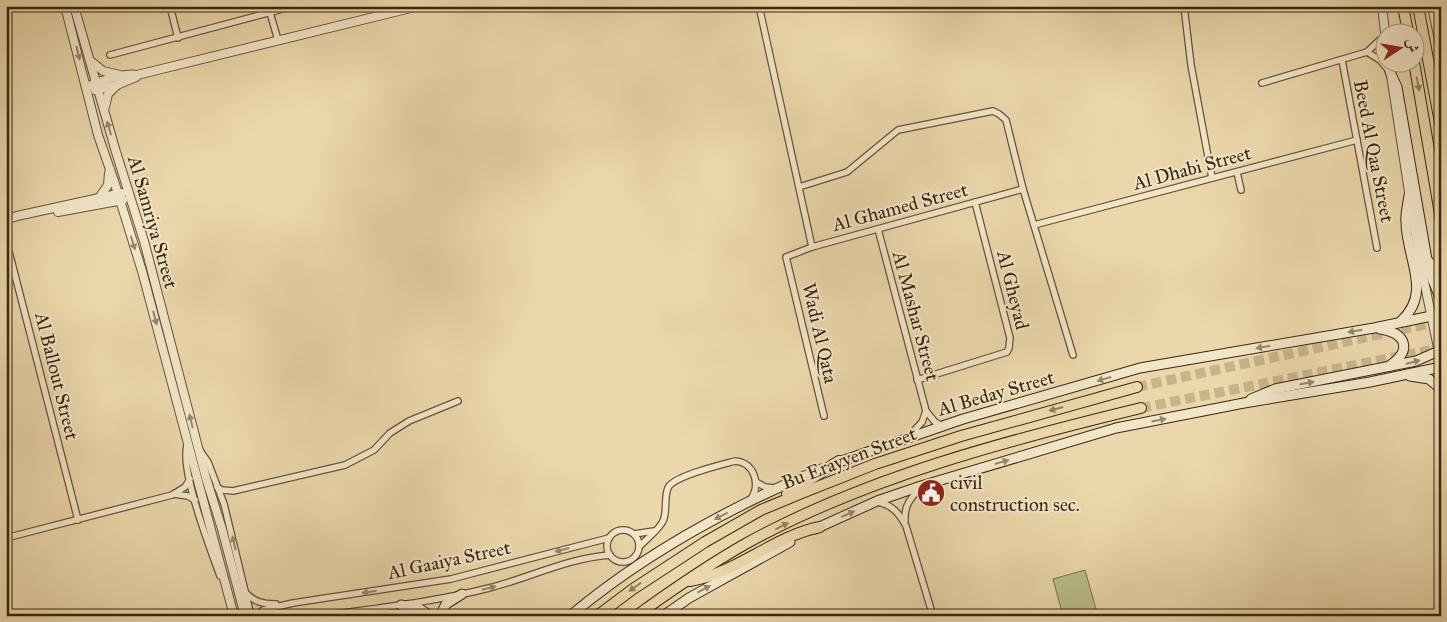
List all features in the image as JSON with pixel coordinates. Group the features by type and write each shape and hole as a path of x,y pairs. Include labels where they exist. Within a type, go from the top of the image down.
{"highway":[{"path":"1403,6 1406,22"},
{"path":"1418,6 1441,128"},
{"path":"1416,72 1441,220"},
{"name":"Bu Erayyen Street","path":"597,616 658,572 761,510 876,464 933,445 1137,387"},
{"name":"Bu Erayyen Street","path":"636,616 684,582 749,542 841,499 893,479 969,454 1141,408"},
{"path":"761,510 839,461"},
{"path":"684,582 714,574 799,533 820,526"}],"main road":[{"path":"1390,72 1397,87 1426,258 1432,282 1441,300"},
{"path":"1400,322 1413,308 1417,292 1406,222 1409,196"},
{"name":"Al Beday Street","path":"570,616 636,567 700,526 775,488 839,461 906,437 1140,368 1374,328 1441,314"},
{"path":"1430,316 1441,319"},
{"path":"1374,328 1398,334 1404,342 1402,353 1396,361 1386,367"},
{"path":"1244,403 1260,394 1275,389 1416,362 1439,351"},
{"path":"663,616 689,598 820,526 877,501 921,486 1116,428 1244,403 1370,382 1441,366"},
{"path":"1400,375 1429,380 1441,389"},
{"path":"440,616 446,604 462,594"},
{"path":"401,605 420,609 430,616"}],"street":[{"name":"Al Samriya Street","path":"65,6 104,154 126,219 167,363 234,616"},
{"name":"Al Samriya Street","path":"74,6 130,195 245,616"},
{"path":"170,6 178,38"},
{"path":"110,56 178,38 269,10 294,6"},
{"path":"98,86 124,76 137,75 395,9 419,6"},
{"path":"760,6 812,247"},
{"path":"1184,6 1191,65 1212,178"},
{"path":"1382,6 1384,22"},
{"path":"1432,6 1441,50"},
{"path":"269,10 278,40"},
{"path":"1262,83 1367,52 1374,45"},
{"path":"1367,52 1374,56"},
{"name":"Beed Al Qaa Street","path":"1342,60 1377,248"},
{"path":"91,61 103,71 124,76"},
{"path":"1390,72 1419,257 1441,362"},
{"path":"86,87 117,85 135,78 137,75"},
{"path":"104,112 107,97 117,85"},
{"path":"799,187 847,172 898,130 993,112 999,114 1006,120 1023,189 1073,355"},
{"name":"Al Dhabi Street","path":"1034,225 1357,140"},
{"path":"102,201 109,181 104,154"},
{"path":"1236,172 1241,190"},
{"name":"Al Ghamed Street","path":"786,256 812,247 1023,189"},
{"path":"9,220 17,220 130,195"},
{"path":"102,201 115,208 126,219"},
{"name":"Al Gheyad","path":"917,380 1007,352 1009,348 1010,338 975,202"},
{"name":"Al Mashar Street","path":"878,229 926,412"},
{"name":"Al Ballout Street","path":"6,240 78,520"},
{"name":"Wadi Al Qata","path":"786,256 824,416"},
{"path":"1426,258 1441,274"},
{"path":"167,363 176,361"},
{"path":"218,487 222,490 234,491 345,464 374,450 390,433 408,421 458,401"},
{"path":"906,437 915,431 922,422 926,412 935,422 942,426"},
{"name":"Al Samriya Street","path":"188,441 185,458 195,500 219,574 228,591"},
{"name":"Al Samriya Street","path":"198,447 205,456 224,504 251,616"},
{"path":"639,547 638,540 628,530 621,530 609,538 608,549 614,559 621,562 633,558 639,547 662,523 668,490 679,479 735,461 742,461 749,466 756,482 754,495 750,501"},
{"path":"6,538 172,494 184,488 190,479"},
{"path":"756,482 766,488 775,488"},
{"path":"906,526 905,513 908,500 921,486"},
{"path":"224,504 234,491"},
{"path":"172,494 183,494 195,500"},
{"path":"877,501 892,507 900,515 906,526 933,616"},
{"path":"634,534 654,531"},
{"name":"Al Gaaiya Street","path":"259,616 263,610 293,603 443,580 609,538"},
{"name":"Al Gaaiya Street","path":"320,616 401,605 462,594 581,560 610,555"},
{"name":"Al Gaaiya Street","path":"244,591 252,599 265,604 293,603"}],"green space":[{"path":"1085,570 1098,616 1063,616 1053,579"}],"tunnel":[{"path":"1137,387 1441,321"},
{"path":"1141,408 1441,348"}],"place":[{"name":"civil construction sec.","path":"931,493"}]}
